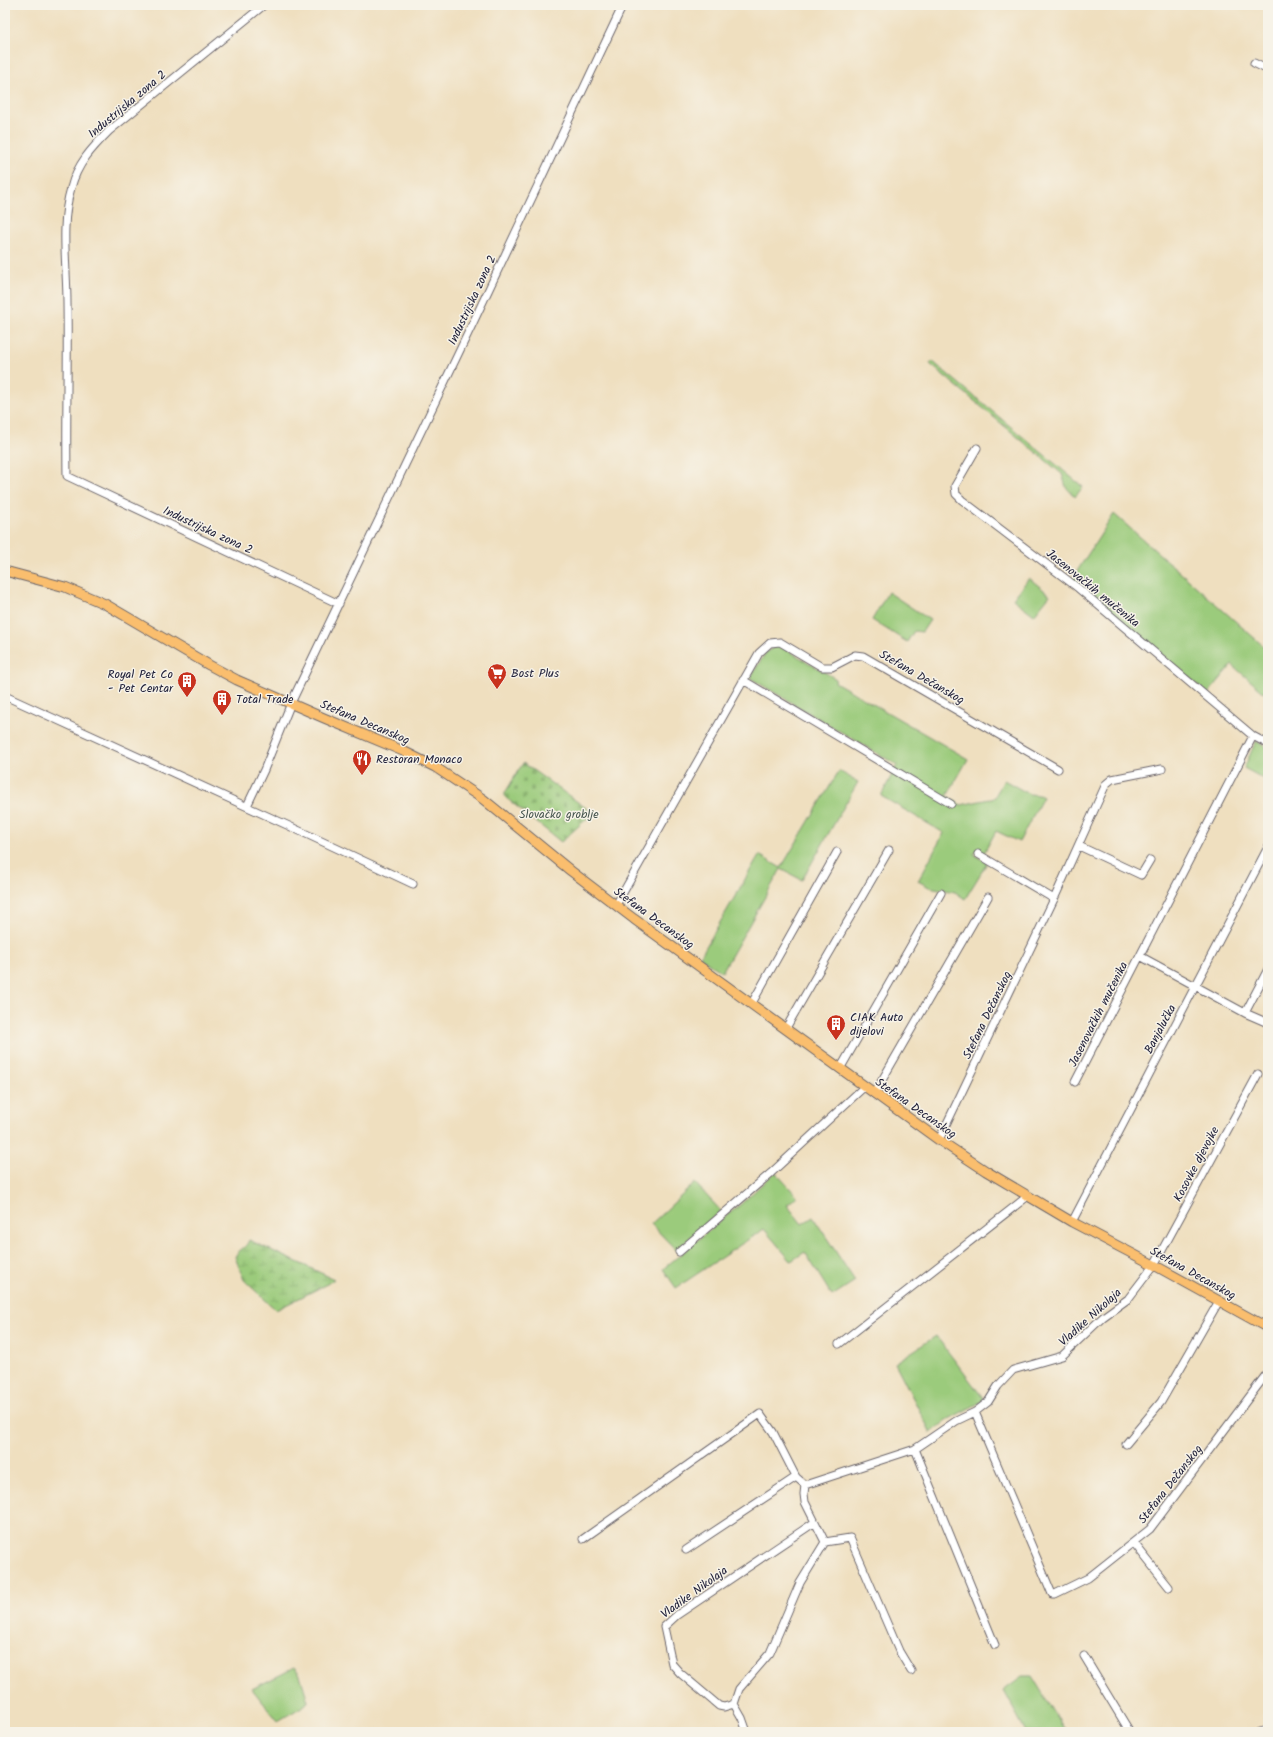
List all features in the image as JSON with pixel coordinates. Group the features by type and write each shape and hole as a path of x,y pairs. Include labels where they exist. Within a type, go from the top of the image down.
{"main road":[{"name":"Stefana Decanskog","path":"5,571 65,587 105,604 237,680 403,750 435,767 483,799 571,871 616,905 752,1003 864,1087 939,1140 1072,1222 1268,1328"}],"street":[{"name":"Industrijska zona 2","path":"264,5 109,131 91,149 78,167 71,188 67,208 67,476 339,604"},
{"name":"Industrijska zona 2","path":"247,806 264,770 291,703 623,5"},
{"path":"1254,63 1268,70"},
{"name":"Jasenovačkih mučenika","path":"977,448 955,486 956,494 1078,588 1253,736 1268,744"},
{"name":"Stefana Dečanskog","path":"743,680 759,653 770,643 780,642 822,667 832,667 855,655 863,656 1058,769"},
{"path":"616,905 743,680 951,804"},
{"path":"5,696 247,806 413,884"},
{"name":"Jasenovačkih mučenika","path":"1075,1082 1253,736"},
{"name":"Stefana Dečanskog","path":"939,1140 1079,846 1106,784 1112,779 1162,769"},
{"path":"1079,846 1141,875 1150,860"},
{"name":"Banjalučka","path":"1072,1222 1268,847"},
{"path":"786,1028 889,850"},
{"path":"752,1003 837,852"},
{"path":"978,854 1054,899"},
{"path":"840,1069 941,893"},
{"path":"874,1094 988,897"},
{"name":"Jasenovačkih mučenika","path":"1140,956 1245,1013 1268,1023"},
{"path":"1245,1013 1268,968"},
{"name":"Kosovke djevojke","path":"1154,1265 1258,1074"},
{"path":"678,1252 771,1173 864,1087"},
{"path":"839,1344 1028,1196"},
{"name":"Vladike Nikolaja","path":"805,1485 915,1449 956,1421 975,1412 988,1402 998,1386 1013,1370 1062,1356 1103,1317 1128,1299 1154,1265"},
{"path":"1126,1444 1161,1402 1220,1302"},
{"name":"Stefana Dečanskog","path":"975,1412 1052,1594 1055,1594 1088,1578 1150,1529 1268,1372"},
{"path":"583,1539 760,1414 773,1432 796,1477 805,1485 805,1502 825,1542"},
{"path":"915,1449 995,1645"},
{"path":"686,1550 796,1477"},
{"name":"Vladike Nikolaja","path":"734,1704 719,1706 680,1673 670,1661 664,1627 677,1615 815,1522"},
{"path":"747,1732 742,1718 734,1704 739,1689 770,1653 800,1583 825,1542 850,1538 899,1651 911,1671"},
{"path":"1134,1543 1169,1587"},
{"path":"1084,1656 1130,1732"},
{"path":"1260,1732 1268,1730"}],"green space":[{"path":"932,361 1083,487 1075,497 1066,487 1062,474 930,364"},
{"path":"1114,514 1268,650 1268,696 1232,665 1208,694 1072,579"},
{"path":"1029,578 1050,595 1034,615 1013,599"},
{"path":"888,592 930,620 922,632 914,631 907,642 872,620"},
{"path":"776,646 784,648 836,679 835,682 968,759 947,796 961,805 994,798 1004,780 1029,794 1043,797 1019,842 996,831 984,853 978,849 974,854 987,863 965,899 955,892 929,887 918,881 944,833 881,796 897,765 750,678 766,652"},
{"path":"1256,741 1268,748 1268,781 1244,768"},
{"name":"Slovačko groblje","path":"523,763 593,813 561,842 505,797 505,793"},
{"path":"839,771 858,782 802,880 781,869 722,972 700,957 759,855 781,868"},
{"path":"775,1172 797,1196 787,1205 802,1224 813,1217 855,1281 832,1296 805,1252 791,1261 764,1229 676,1288 663,1269 741,1204"},
{"path":"695,1183 721,1211 676,1250 651,1224"},
{"path":"249,1240 334,1279 276,1310 244,1280 235,1257"},
{"path":"936,1336 984,1399 947,1420 931,1433 895,1363"},
{"path":"294,1668 300,1675 308,1701 305,1705 278,1721 252,1689"},
{"path":"1022,1676 1032,1676 1066,1732 1026,1732 1003,1690"}],"place":[{"name":"Bost Plus","path":"497,690"},
{"name":"Royal Pet Co - Pet Centar","path":"187,698"},
{"name":"Total Trade","path":"222,716"},
{"name":"Restoran Monaco","path":"362,776"},
{"name":"CIAK Auto dijelovi","path":"836,1041"}]}
